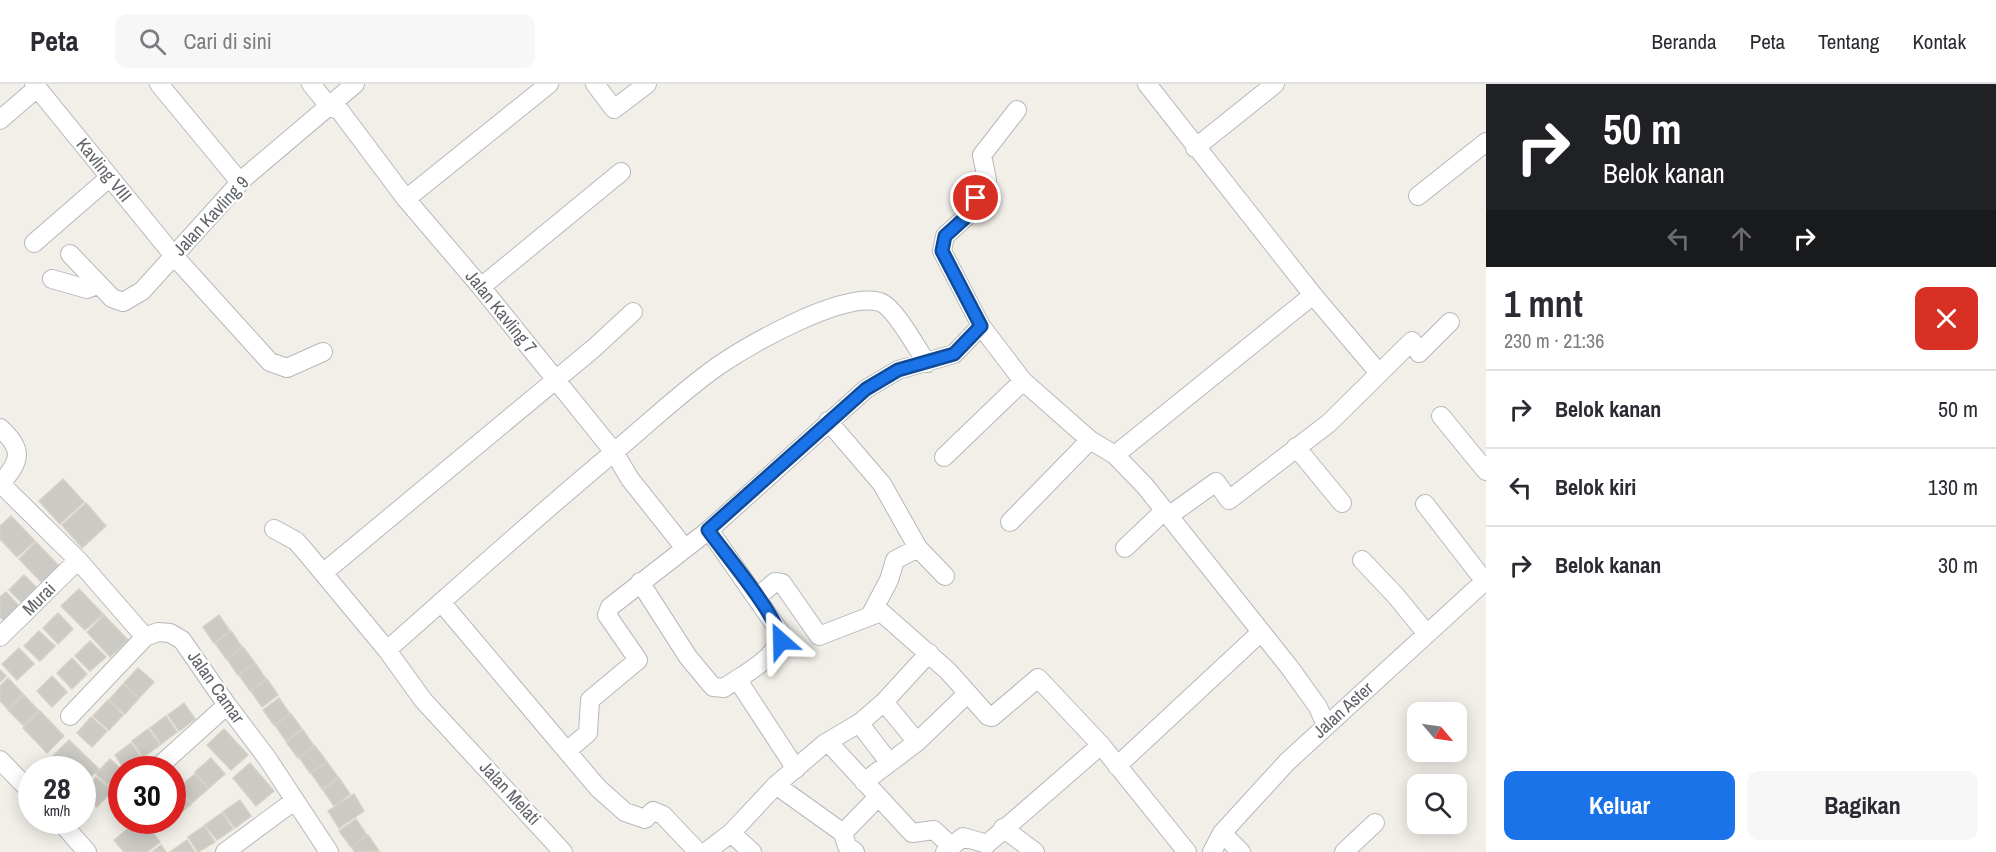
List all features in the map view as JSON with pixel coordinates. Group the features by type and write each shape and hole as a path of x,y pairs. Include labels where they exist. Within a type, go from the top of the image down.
{"street":[{"path":"159,84 240,182"},
{"name":"Jalan Kavling 7","path":"311,84 329,106 340,111 406,200 481,287 615,452 630,479 684,547"},
{"name":"Jalan Kavling 9","path":"70,254 112,298 123,302 142,291 240,182 355,84"},
{"path":"406,200 549,84"},
{"path":"595,84 614,109 647,84"},
{"path":"1147,84 1195,148 1313,295 1379,373"},
{"path":"1195,148 1275,84"},
{"path":"0,120 36,86"},
{"name":"Kavling VIII","path":"36,86 174,256 270,362 287,368 323,352"},
{"path":"1017,110 982,155 987,180 966,217 945,236 942,251 981,326 1023,381 1090,440 1115,455 1145,486 1318,707 1326,726"},
{"path":"1418,196 1486,142"},
{"path":"481,287 621,172"},
{"path":"34,243 110,177"},
{"path":"52,279 87,289 99,284"},
{"path":"1115,455 1313,295"},
{"path":"387,650 615,452 718,366 776,330 830,309 862,302 882,303 891,311 927,363"},
{"path":"323,573 556,380 633,312"},
{"path":"1125,548 1167,513 1216,482 1229,500 1329,423 1412,341 1419,353 1450,322"},
{"path":"568,750 588,733 590,700 638,660 607,615 610,607 708,530 866,389 898,370 954,354 981,326"},
{"path":"944,458 1023,381"},
{"path":"1441,416 1486,471"},
{"path":"828,421 882,484 918,548 945,576"},
{"path":"5,433 18,458 16,465 0,484 78,560 145,637 70,716"},
{"path":"1010,522 1090,440"},
{"path":"1296,447 1342,503"},
{"path":"1425,504 1486,581"},
{"name":"Jalan Melati","path":"274,529 296,541 387,650 423,700 563,852"},
{"path":"640,582 688,657 713,687 724,688 737,679 777,648 781,641 780,632 708,530"},
{"path":"871,614 889,580 895,560 918,548"},
{"name":"Murai","path":"0,638 78,560"},
{"path":"1362,560 1396,596 1426,634"},
{"name":"Jalan Aster","path":"1212,852 1222,833 1255,795 1326,726 1486,581"},
{"path":"757,597 775,582 782,583 819,636 881,612 948,670 986,715 993,717 1038,678 1101,745 1187,852"},
{"path":"441,603 598,788 625,812 645,819 653,811 663,815 698,852"},
{"name":"Jalan Camar","path":"145,637 158,632 170,633 182,640 226,705 267,758 329,852"},
{"path":"1117,766 1261,633"},
{"path":"706,852 731,833 776,785 828,742 860,723 884,702 929,653"},
{"path":"737,679 796,769"},
{"path":"864,782 917,742 967,694"},
{"path":"884,702 917,742"},
{"path":"170,756 226,705"},
{"path":"860,723 889,762"},
{"path":"828,742 912,833 934,830 948,849 963,837 987,844 1101,745"},
{"path":"0,760 18,778"},
{"path":"776,785 843,833 847,846 855,852"},
{"path":"843,833 878,797"},
{"path":"226,852 294,801"},
{"path":"1344,852 1375,823"},
{"path":"1003,828 1035,852"},
{"path":"731,833 752,852"},
{"path":"1222,833 1241,852"},
{"path":"71,834 87,852"}],"building":[{"path":"63,479 84,502 60,524 39,501"},
{"path":"86,503 106,526 82,548 62,525"},
{"path":"11,516 35,541 17,557 0,539 0,526"},
{"path":"36,542 60,567 43,584 19,559"},
{"path":"24,575 39,590 24,605 9,590"},
{"path":"79,589 103,614 85,630 61,606"},
{"path":"6,592 21,608 6,622 0,617 0,597"},
{"path":"58,613 73,629 58,644 43,628"},
{"path":"104,615 128,640 110,657 87,632"},
{"path":"219,615 230,631 214,643 203,627"},
{"path":"39,631 55,646 40,661 24,646"},
{"path":"231,631 242,647 226,659 215,643"},
{"path":"90,641 106,657 90,671 75,656"},
{"path":"243,647 255,663 238,675 227,659"},
{"path":"19,648 34,664 17,680 2,664"},
{"path":"72,658 87,674 72,689 57,673"},
{"path":"255,663 266,679 250,691 239,675"},
{"path":"138,668 154,682 139,698 124,683"},
{"path":"0,670 6,676 0,682"},
{"path":"52,676 67,692 52,707 37,691"},
{"path":"8,678 23,694 8,709 0,701 0,686"},
{"path":"267,679 278,695 262,707 251,691"},
{"path":"123,684 139,698 125,714 109,700"},
{"path":"24,695 39,711 24,726 8,710"},
{"path":"279,698 290,714 274,725 263,710"},
{"path":"108,700 123,715 109,730 93,716"},
{"path":"184,703 195,719 179,731 168,715"},
{"path":"40,711 64,736 47,753 23,728"},
{"path":"291,714 302,729 286,741 275,725"},
{"path":"166,716 177,732 161,744 150,728"},
{"path":"91,717 107,731 92,747 77,733"},
{"path":"148,729 160,745 142,756 132,741"},
{"path":"224,729 248,755 231,770 207,745"},
{"path":"303,730 314,746 298,758 286,742"},
{"path":"69,740 86,756 53,756"},
{"path":"131,743 140,756 116,756"},
{"path":"315,746 327,762 310,773 299,757"},
{"path":"211,758 225,774 209,788 195,772"},
{"path":"108,761 108,785 96,774"},
{"path":"327,762 338,777 322,789 311,773"},
{"path":"250,763 274,791 256,806 233,778"},
{"path":"195,774 208,789 192,803 186,796 186,781"},
{"path":"96,777 108,788 108,795 97,807"},
{"path":"339,778 350,794 334,806 323,790"},
{"path":"354,794 364,811 339,828 328,811"},
{"path":"186,798 191,804 186,808"},
{"path":"240,800 251,816 235,828 223,812"},
{"path":"222,813 233,829 217,840 205,825"},
{"path":"356,819 367,835 351,847 339,831"},
{"path":"204,826 215,842 198,852 188,837"},
{"path":"122,834 154,834 160,842 147,852 124,852 114,840"},
{"path":"368,835 379,851 355,852 351,847"},
{"path":"187,840 195,852 170,852"},
{"path":"161,845 166,852 152,852"}],"route":[{"path":"781,641 780,632 763,606 708,530 866,389 898,370 954,354 981,326 942,251 945,236 966,217 976,198"}]}
